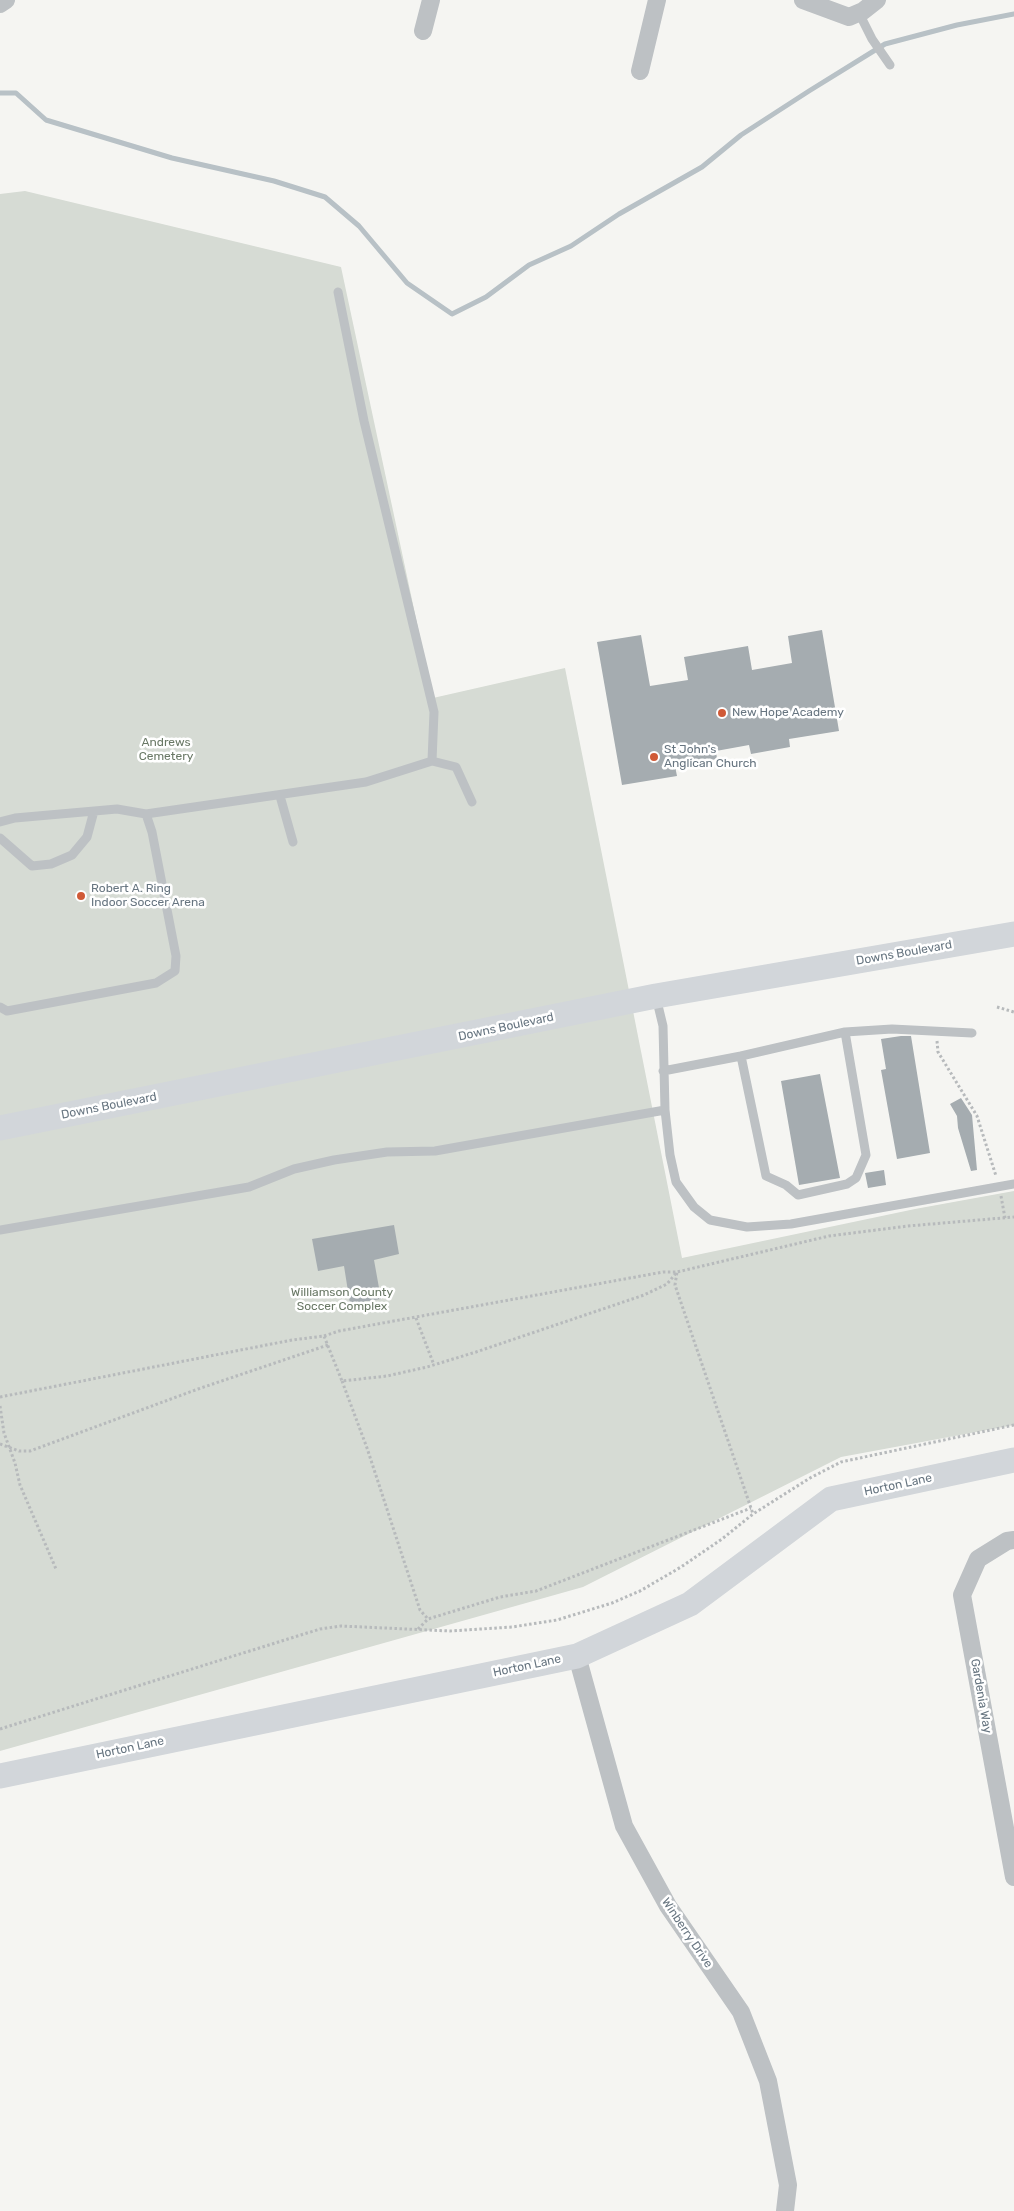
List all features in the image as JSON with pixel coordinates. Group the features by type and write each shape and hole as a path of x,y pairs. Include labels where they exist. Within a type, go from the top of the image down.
{"street":[{"path":"0,4 6,0"},
{"path":"423,31 431,0"},
{"path":"640,71 657,0"},
{"path":"803,0 854,15 877,0"},
{"name":"Downs Boulevard","path":"0,1128 656,996 1014,934"},
{"name":"Horton Lane","path":"0,1776 577,1656 690,1604 831,1499 1014,1460"},
{"name":"Gardenia Way","path":"1013,1867 962,1595 978,1559 1007,1541 1014,1540"},
{"name":"Winberry Drive","path":"577,1656 624,1826 668,1906 741,2012 768,2081 788,2185 785,2211"}],"lane":[{"path":"854,15 887,62"},
{"path":"338,292 364,421 434,712 432,761"},
{"path":"0,822 15,818 117,809 146,814 280,796 366,782 432,761 456,767 472,802"},
{"path":"280,796 293,842"},
{"path":"0,838 32,866 51,864 72,855 87,836 94,811"},
{"path":"0,1007 7,1011 156,983 175,971 174,946 152,832 146,814"},
{"path":"656,996 663,1026 665,1110 670,1155 676,1182 694,1207 710,1220 747,1227 792,1224 1014,1184"},
{"path":"663,1071 741,1056 844,1032 892,1029 972,1033"},
{"path":"741,1056 766,1176 786,1185 798,1195 823,1190 847,1184 856,1178 866,1155 844,1032"},
{"path":"0,1230 249,1187 294,1169 334,1160 387,1152 435,1151 665,1110"}],"path":[{"path":"997,1007 1014,1012"},
{"path":"936,1037 938,1052 977,1116 996,1176"},
{"path":"1001,1195 1005,1218"},
{"path":"0,1397 292,1340 324,1336 339,1331 663,1272 677,1272 829,1236 908,1226 1014,1217"},
{"path":"342,1381 387,1376 434,1365 644,1295 668,1284 677,1272"},
{"path":"677,1272 675,1285 753,1514"},
{"path":"416,1318 434,1365"},
{"path":"324,1336 386,1504 420,1610 428,1619"},
{"path":"0,1444 19,1452 30,1450 198,1389 328,1345"},
{"path":"0,1406 4,1433 16,1464 20,1485 56,1569"},
{"path":"0,1729 320,1629 341,1626 450,1631 512,1627 557,1620 612,1603 640,1591 681,1567 753,1514 810,1478 841,1462 1014,1426"},
{"path":"418,1629 428,1619 500,1597 536,1591 750,1508"}],"green space":[{"name":"Williamson County Soccer Complex","path":"25,191 341,267 433,698 565,668 682,1258 915,1209 1014,1191 1014,1425 841,1457 583,1587 0,1751 0,194"}],"building":[{"name":"New Hope Academy","path":"822,630 839,731 789,739 790,747 751,754 749,745 716,751 717,759 675,766 677,776 622,785 597,642 641,635 650,686 688,680 684,657 748,646 752,670 792,663 788,636"},
{"path":"911,1036 930,1153 897,1159 881,1070 886,1069 881,1039"},
{"path":"820,1074 840,1178 799,1185 781,1081"},
{"path":"961,1098 972,1115 977,1170 971,1171 958,1128 957,1116 950,1104"},
{"path":"884,1170 886,1185 868,1188 865,1173"},
{"path":"394,1225 399,1254 374,1260 381,1299 350,1304 344,1266 318,1271 312,1239"}],"waterway":[{"path":"0,93 16,93 46,120 172,158 274,181 325,197 359,226 407,283 452,314 486,297 529,265 571,246 619,214 702,167 741,135 885,44 957,25 1014,14"}],"place":[{"name":"New Hope Academy","path":"722,713"},
{"name":"St John's Anglican Church","path":"654,757"},
{"name":"Robert A. Ring Indoor Soccer Arena","path":"81,896"}],"park label":[{"name":"Andrews Cemetery","path":"166,750"}]}
